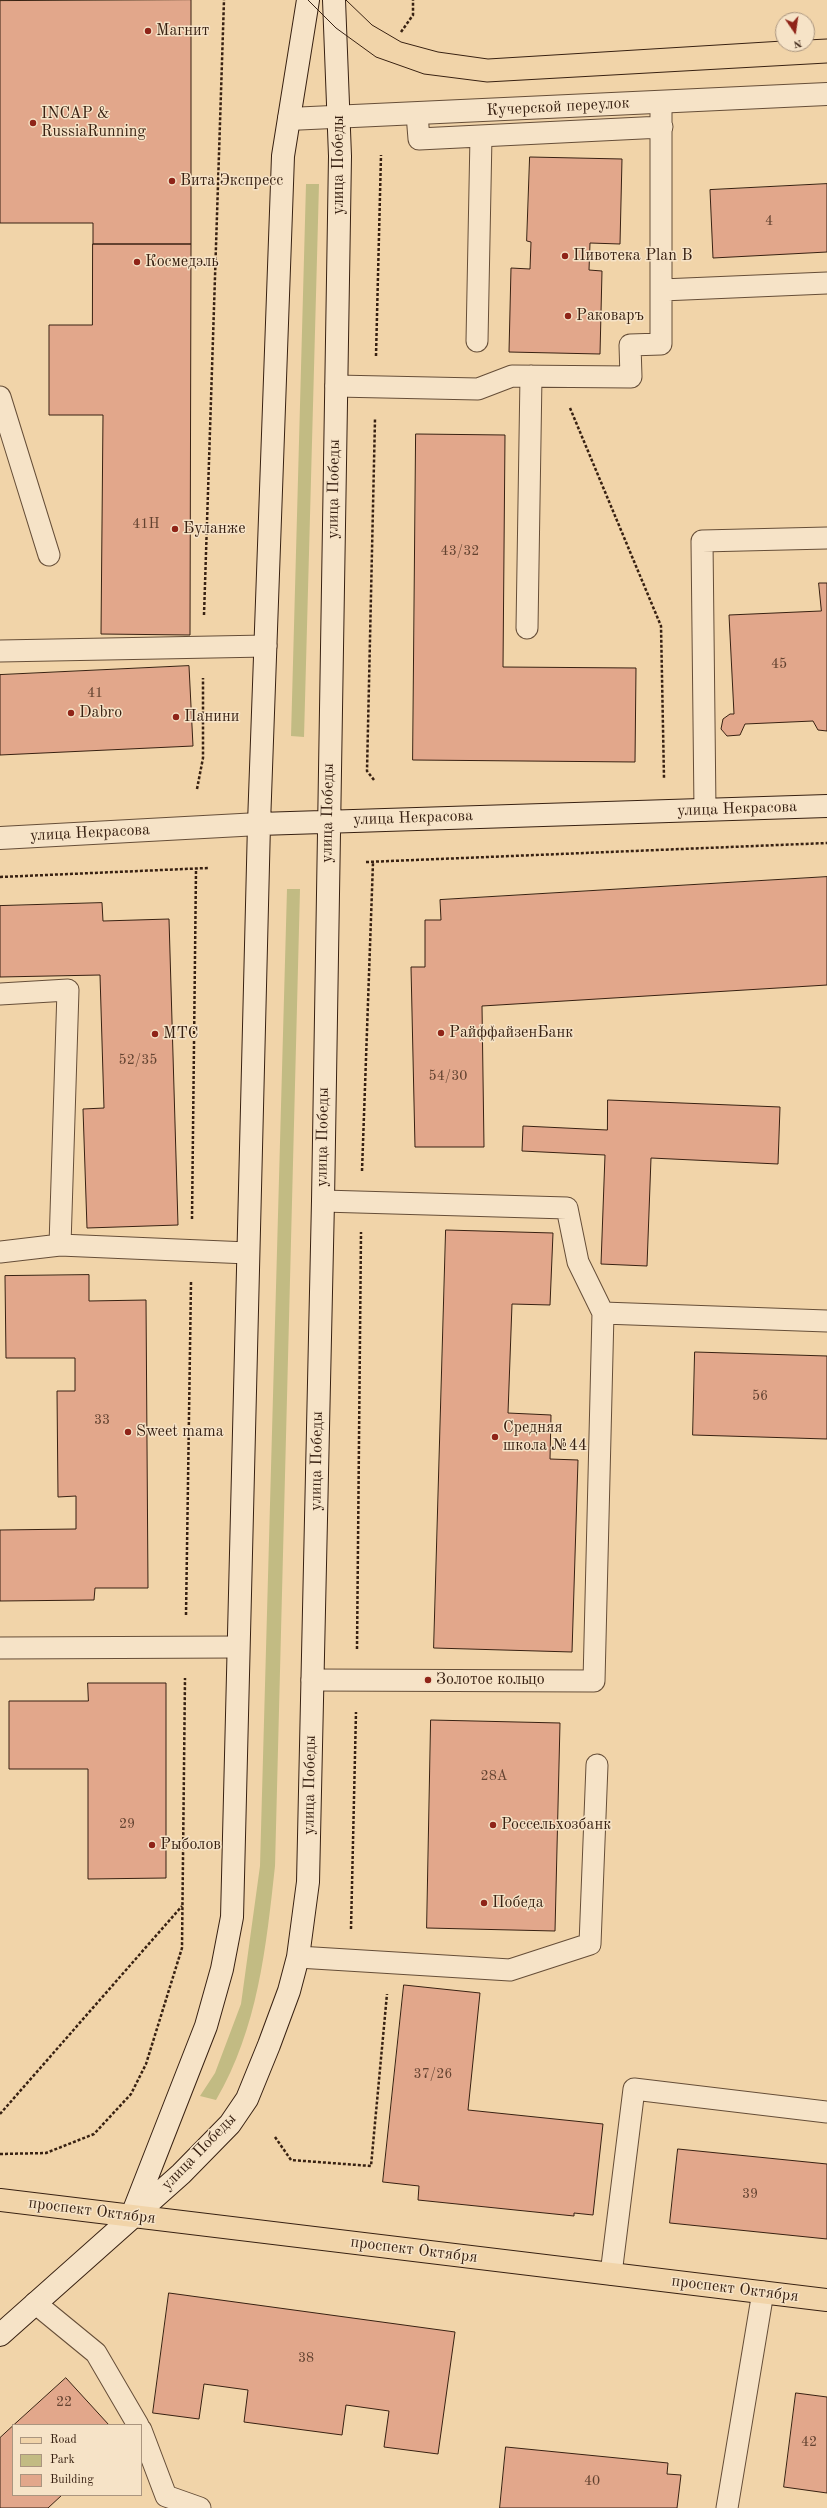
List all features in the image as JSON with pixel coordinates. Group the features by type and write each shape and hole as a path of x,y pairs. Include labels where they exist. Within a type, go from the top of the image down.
{"main road":[{"name":"улица Победы","path":"132,2216 206,2026 222,1969 232,1917 259,824 283,156 308,0"},
{"name":"улица Победы","path":"0,2335 181,2174 230,2124 246,2099 270,2045 298,1957 308,1882 323,1201 339,118 334,0"},
{"name":"Кучерской переулок","path":"289,119 339,118 827,94"},
{"name":"улица Некрасова","path":"0,838 328,821 827,806"},
{"name":"проспект Октября","path":"0,2200 827,2300"}],"lane":[{"path":"336,386 478,389 512,376 631,377 630,345 661,344 662,102"},
{"path":"418,114 419,139 662,127"},
{"path":"477,341 481,136"},
{"path":"662,290 827,283"},
{"path":"527,628 531,376"},
{"path":"0,397 49,555"},
{"path":"705,810 702,541 827,538"},
{"path":"0,651 266,646"},
{"path":"0,994 68,990 60,1245"},
{"path":"312,1680 594,1681 603,1313 578,1262 567,1208 323,1201"},
{"path":"0,1252 60,1245 248,1253"},
{"path":"603,1313 827,1321"},
{"path":"0,1648 238,1647"},
{"path":"298,1957 510,1970 590,1944 597,1765"},
{"path":"611,2274 634,2089 827,2112"},
{"path":"727,2508 762,2292"},
{"path":"35,2303 96,2353 137,2424"},
{"path":"142,2433 166,2496 200,2508"}],"path":[{"path":"197,789 203,758 203,647 224,0"},
{"path":"401,32 413,15 413,0"},
{"path":"374,780 367,771 381,155"},
{"path":"557,376 661,626 664,811"},
{"path":"366,862 827,843"},
{"path":"350,1959 357,1680 361,1202 373,862"},
{"path":"0,877 196,870 208,868"},
{"path":"0,2154 46,2154 94,2134 130,2094 146,2064 182,1948 196,870"},
{"path":"0,2114 182,1905"},
{"path":"275,2137 291,2160 371,2166 390,1962"}],"green space":[{"path":"306,184 319,184 304,737 291,736"},
{"path":"287,889 300,889 275,1866 268,1927 258,1987 251,2016 242,2045 216,2100 200,2096 215,2073 241,2004 260,1866"}],"building":[{"path":"191,0 191,244 93,244 93,223 0,223 0,1"},
{"path":"530,157 622,159 620,244 590,243 589,270 602,271 600,354 509,352 511,268 530,269 531,242 527,241"},
{"path":"827,184 827,252 713,258 710,190"},
{"path":"93,244 191,244 190,635 101,634 103,415 49,415 49,325 92,325"},
{"path":"416,434 505,435 503,667 636,668 635,762 413,760"},
{"path":"819,583 827,583 827,731 818,730 813,721 745,724 740,735 727,736 721,729 723,719 730,714 734,714 729,615 821,611"},
{"path":"189,666 193,746 0,755 0,675"},
{"path":"827,877 827,985 482,1006 484,1147 415,1147 411,967 425,967 425,920 441,920 440,900"},
{"path":"102,903 103,921 169,919 178,1225 87,1228 83,1109 104,1108 100,975 0,977 0,906"},
{"path":"608,1100 780,1107 778,1164 651,1158 647,1266 601,1264 605,1155 522,1151 523,1126 607,1130"},
{"name":"Средняя школа №44","path":"446,1230 553,1233 550,1305 512,1304 508,1413 551,1415 550,1459 578,1460 572,1652 434,1648"},
{"path":"89,1275 89,1301 146,1300 148,1588 95,1588 94,1600 0,1601 0,1530 76,1529 76,1496 58,1497 57,1391 75,1391 75,1358 6,1358 5,1276"},
{"path":"695,1352 827,1356 827,1439 693,1435"},
{"path":"88,1683 166,1683 166,1878 88,1879 88,1769 9,1769 9,1701 88,1701"},
{"path":"431,1720 560,1723 555,1931 427,1928"},
{"path":"404,1985 480,1993 468,2110 603,2124 593,2215 574,2213 574,2216 418,2200 419,2186 383,2182"},
{"path":"678,2149 827,2164 827,2239 670,2223"},
{"path":"169,2293 455,2332 438,2454 384,2447 389,2411 346,2405 342,2435 244,2422 248,2390 204,2384 199,2419 153,2413"},
{"path":"66,2378 108,2424 15,2424"},
{"path":"796,2393 827,2397 827,2493 784,2487"},
{"path":"12,2427 12,2496 61,2496 48,2508 0,2508 0,2438"},
{"path":"506,2447 668,2463 667,2474 681,2475 677,2508 500,2508"}],"tram line":[{"path":"308,0 336,28 376,57 424,74 487,82 827,63"},
{"path":"346,0 372,25 401,42 438,52 488,59 775,41"},
{"path":"815,40 827,39"}],"place":[{"name":"Магнит","path":"148,31"},
{"name":"INCAP & RussiaRunning","path":"33,123"},
{"name":"Вита Экспресс","path":"172,181"},
{"name":"Пивотека Plan B","path":"565,256"},
{"name":"Космедэль","path":"137,262"},
{"name":"Раковаръ","path":"568,316"},
{"name":"Буланже","path":"175,529"},
{"name":"Dabro","path":"71,713"},
{"name":"Панини","path":"176,717"},
{"name":"РайффайзенБанк","path":"441,1033"},
{"name":"МТС","path":"155,1034"},
{"name":"Sweet mama","path":"128,1432"},
{"name":"Средняя школа №44","path":"495,1437"},
{"name":"Золотое кольцо","path":"428,1680"},
{"name":"Россельхозбанк","path":"493,1825"},
{"name":"Рыболов","path":"152,1845"},
{"name":"Победа","path":"484,1903"}]}
